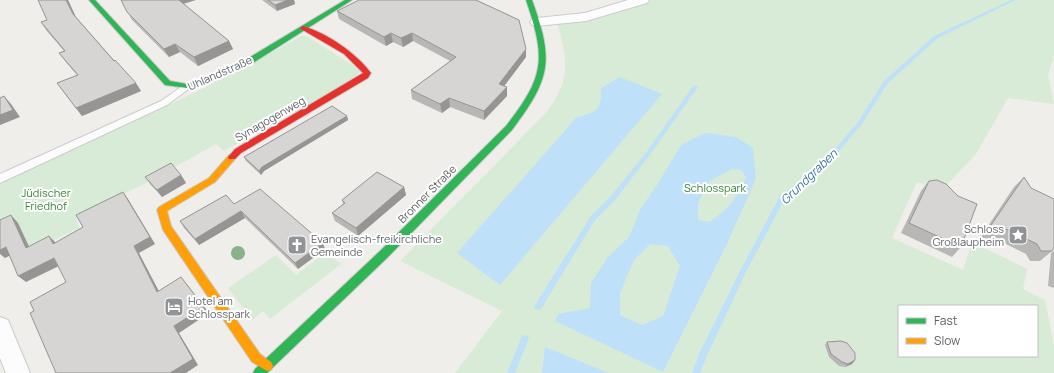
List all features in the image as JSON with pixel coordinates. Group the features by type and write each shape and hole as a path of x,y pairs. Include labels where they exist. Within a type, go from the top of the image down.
{"street":[{"path":"92,0 168,83 175,86 187,86"},
{"name":"Bronner Straße","path":"259,373 384,254 509,128 531,99 543,69 542,43 537,22 529,0"},
{"path":"537,22 586,16 642,0"},
{"name":"Uhlandstraße","path":"187,86 211,79 250,61 343,1"},
{"name":"Synagogenweg","path":"267,366 256,358 166,227 162,210 212,180 238,151 365,76 367,73 362,65 316,34 303,28"},
{"path":"0,327 18,373"}],"lane":[{"name":"Uhlandstraße","path":"0,180 12,172 164,103 187,86"}],"green space":[{"name":"Schlosspark","path":"650,0 1054,0 1054,56 1048,75 1054,104 1008,98 976,154 941,191 917,182 892,238 963,270 972,242 1027,269 1023,289 1045,300 1054,346 1054,373 455,373 502,311 400,261 547,112 560,90 565,74 563,48 557,22 588,19"},
{"name":"Jüdischer Friedhof","path":"301,36 307,36 360,70 357,78 224,151 216,144 148,182 76,217 79,228 27,253 0,231 0,185 13,175 195,92 266,56"},
{"path":"326,252 341,264 270,319 263,311 252,320 228,288 276,255 296,275"}],"water":[{"path":"620,77 662,94 500,285 457,253 576,118 589,114 597,109 601,96 601,88"},
{"path":"705,133 736,137 753,148 756,179 725,248 663,372 555,321 558,314 590,308 591,283 608,257 629,237 641,208 659,182 681,145","holes":["732,169 741,170 746,177 739,191 722,213 709,222 698,220 698,203 710,181","650,244 668,246 680,266 663,316 642,325 620,315 620,293 634,260"]},
{"path":"545,347 609,373 542,373"}],"building":[{"path":"38,0 66,0 73,14 114,61 115,60 136,83 76,108 57,83 78,75 59,53 65,51 41,22 47,20"},
{"path":"121,0 179,0 229,41 194,57 175,44 164,49 127,12"},
{"path":"268,0 288,0 275,5"},
{"path":"359,0 476,0 519,20 526,49 499,84 507,87 484,111 449,98 440,104 411,90 456,57 412,33 401,38 391,33 384,37 337,11"},
{"path":"4,96 13,110 0,115 0,98"},
{"path":"332,106 347,116 262,167 259,171 244,157"},
{"path":"171,163 181,175 157,190 145,177"},
{"path":"377,172 404,187 356,228 332,213 345,203 342,200"},
{"path":"1024,177 1031,188 1054,199 1054,247 1052,251 1041,251 1037,244 1006,229 989,228"},
{"path":"937,180 946,184 958,196 977,204 961,247 909,223 929,181"},
{"path":"260,189 323,243 295,263 241,211 195,239 180,221 226,195 234,204"},
{"path":"123,192 150,237 134,246 157,292 181,277 204,307 174,326 193,359 170,373 56,373 30,313 34,311 30,302 66,282 54,258 18,276 6,247 0,250 0,220 11,215 26,248 49,236 53,244 83,227 76,215"},
{"path":"841,341 847,343 855,353 855,360 848,364 842,362 831,354 827,342"}],"waterway":[{"name":"Grundgraben","path":"696,373 702,357 743,271 782,198 826,163 860,123 886,82 936,37 1014,0"},
{"path":"538,307 593,218 613,198 650,151 695,87"},
{"path":"511,373 525,338"}],"traffic: fast":[{"path":"92,0 168,83 187,86 211,79 250,61 349,0"},
{"path":"259,373 384,254 509,128 522,111 539,82 543,54 541,38 529,0"}],"traffic: slow":[{"path":"232,157 212,180 162,210 166,227 256,358 267,366"}],"traffic: jam":[{"path":"232,157 238,151 365,76 367,73 361,65 346,52 303,28"}],"place":[{"name":"Schloss Großlaupheim","path":"1018,235"},
{"name":"Evangelisch-freikirchliche Gemeinde","path":"297,245"},
{"name":"Hotel am Schlosspark","path":"174,307"}]}
